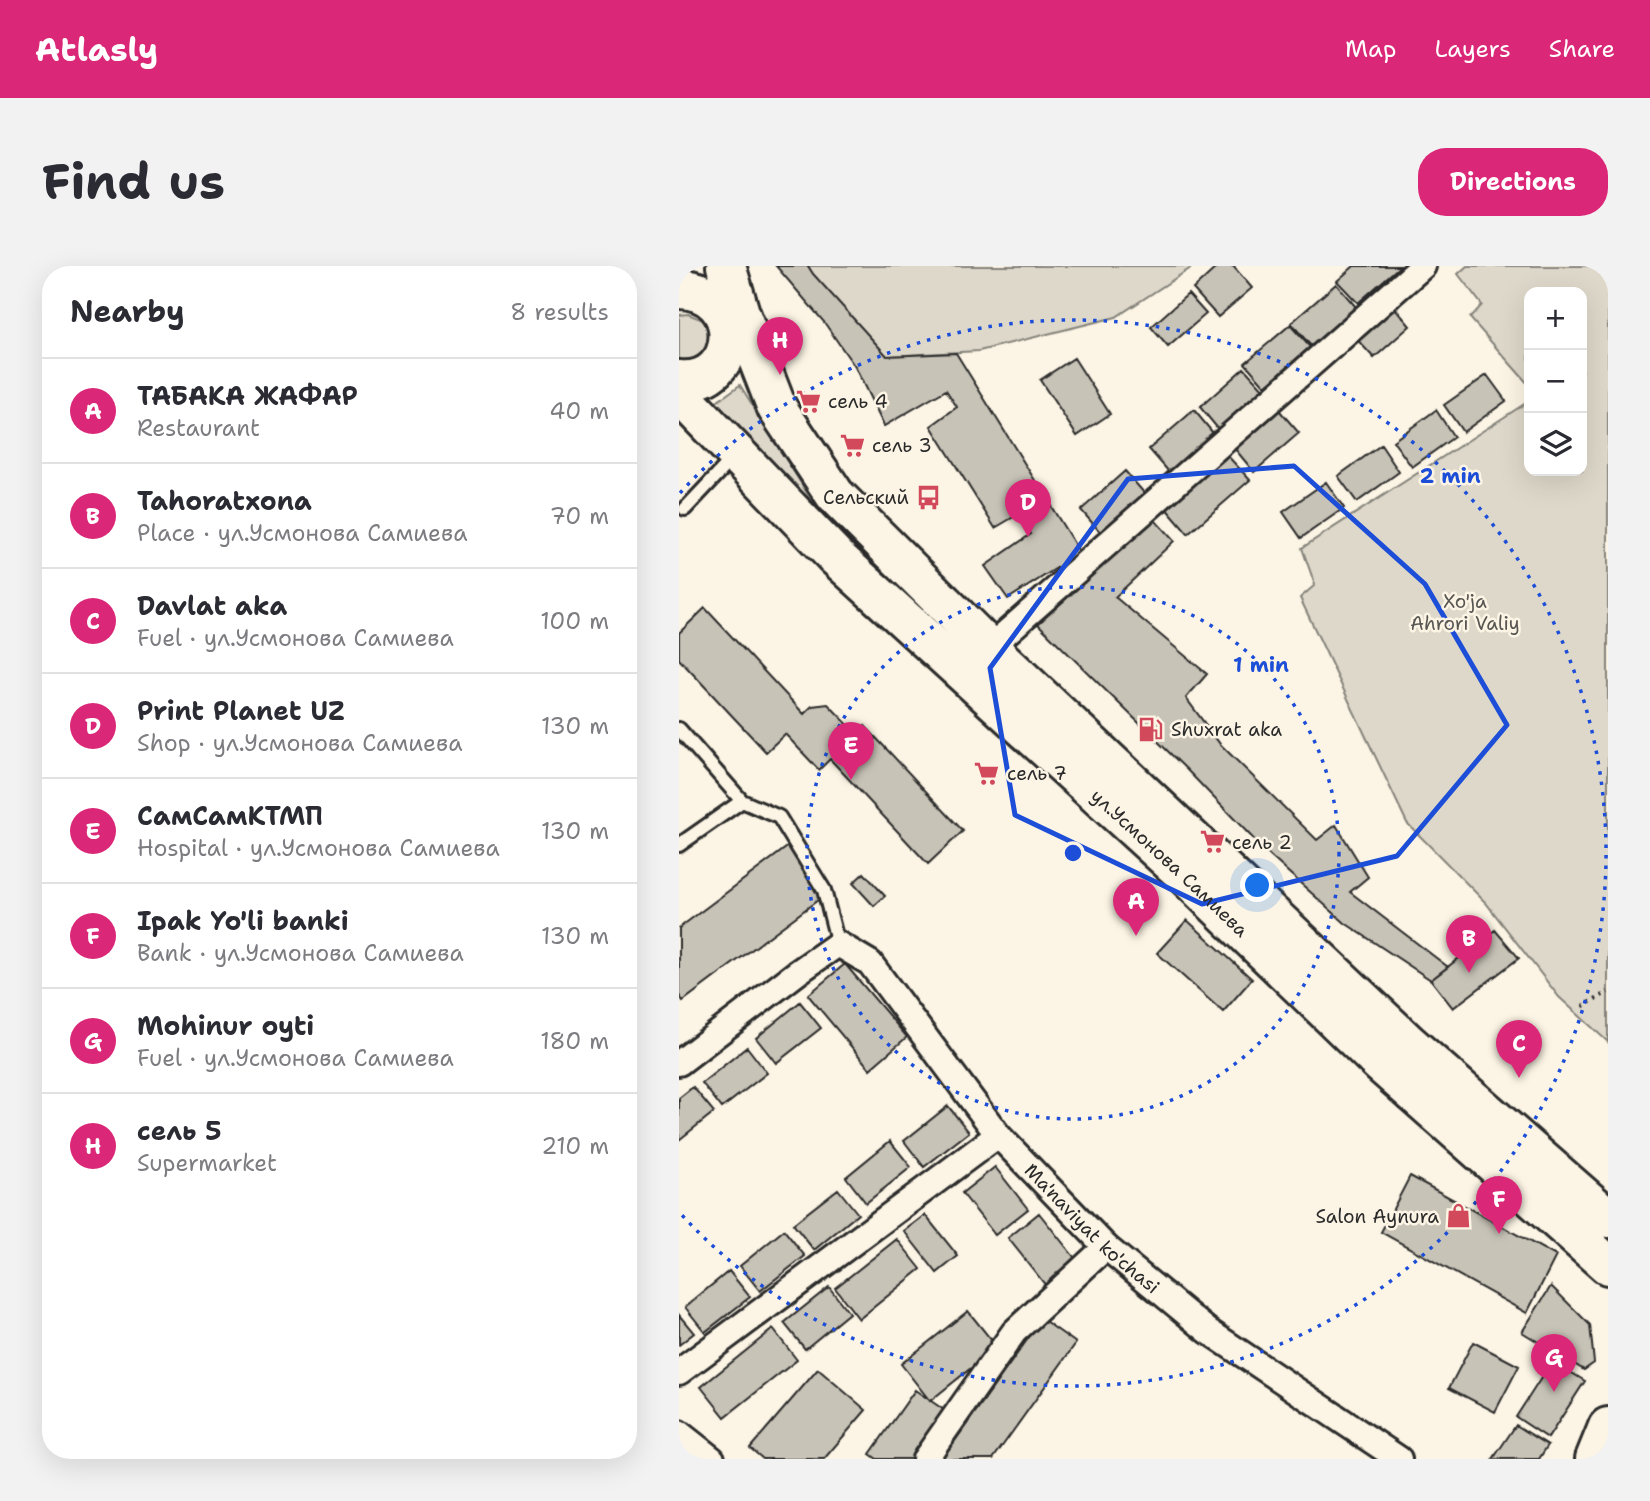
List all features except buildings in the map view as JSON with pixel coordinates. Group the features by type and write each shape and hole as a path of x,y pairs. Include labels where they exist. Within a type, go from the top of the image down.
{"main road":[{"path":"679,380 699,378 711,372 727,349 716,266"},
{"path":"726,266 740,313 777,408"},
{"path":"679,289 701,293 712,299 777,408 835,495 989,648 1398,1034 1608,1218"},
{"name":"ул.Усмонова Самиева","path":"679,394 836,558 1185,875 1381,1064 1608,1265"},
{"path":"1595,1459 1608,1427"}],"street":[{"path":"989,648 1423,266"},
{"path":"679,1063 838,944"},
{"name":"Ma'naviyat ko'chasi","path":"838,944 870,963 998,1135 1105,1247 1208,1331 1399,1459"},
{"path":"679,1372 998,1135"},
{"path":"925,1459 1014,1332 1105,1247"},
{"path":"679,1433 712,1459"}],"lane":[{"path":"685,509 737,454"},
{"path":"679,729 742,801 779,817 824,890 838,944"},
{"path":"679,845 742,801"}],"path":[{"path":"1583,1006 1608,992"}],"highlighted area":[{"path":"1294,466 1425,584 1507,725 1397,856 1202,904 1015,815 990,668 1128,479"}],"green space":[{"path":"808,266 1194,266 1116,317 979,351 887,356"},
{"name":"Xo'ja Ahrori Valiy","path":"1467,266 1608,266 1608,1042 1559,997 1486,903 1407,823 1300,598 1315,585 1302,548 1524,404 1524,476 1587,476 1587,287 1524,287 1524,379 1470,318 1482,305 1458,274"},
{"path":"688,314 703,320 711,334 704,357 679,363 679,315"},
{"path":"740,385 815,506 747,435 711,406"}],"place":[{"name":"сель 5","path":"780,375"},
{"name":"сель 4","path":"808,401"},
{"name":"сель 3","path":"852,445"},
{"name":"Сельский","path":"929,497"},
{"name":"Print Planet UZ","path":"1028,537"},
{"name":"Shuxrat aka","path":"1151,729"},
{"name":"сель 7","path":"987,773"},
{"name":"СамСамКТМП","path":"851,780"},
{"name":"сель 2","path":"1212,842"},
{"name":"ТАБАКА ЖАФАР","path":"1136,936"},
{"name":"Tahoratxona","path":"1469,973"},
{"name":"Davlat aka","path":"1519,1078"},
{"name":"Salon Aynura","path":"1459,1216"},
{"name":"Ipak Yo'li banki","path":"1499,1234"},
{"name":"Mohinur oyti","path":"1554,1392"}]}
